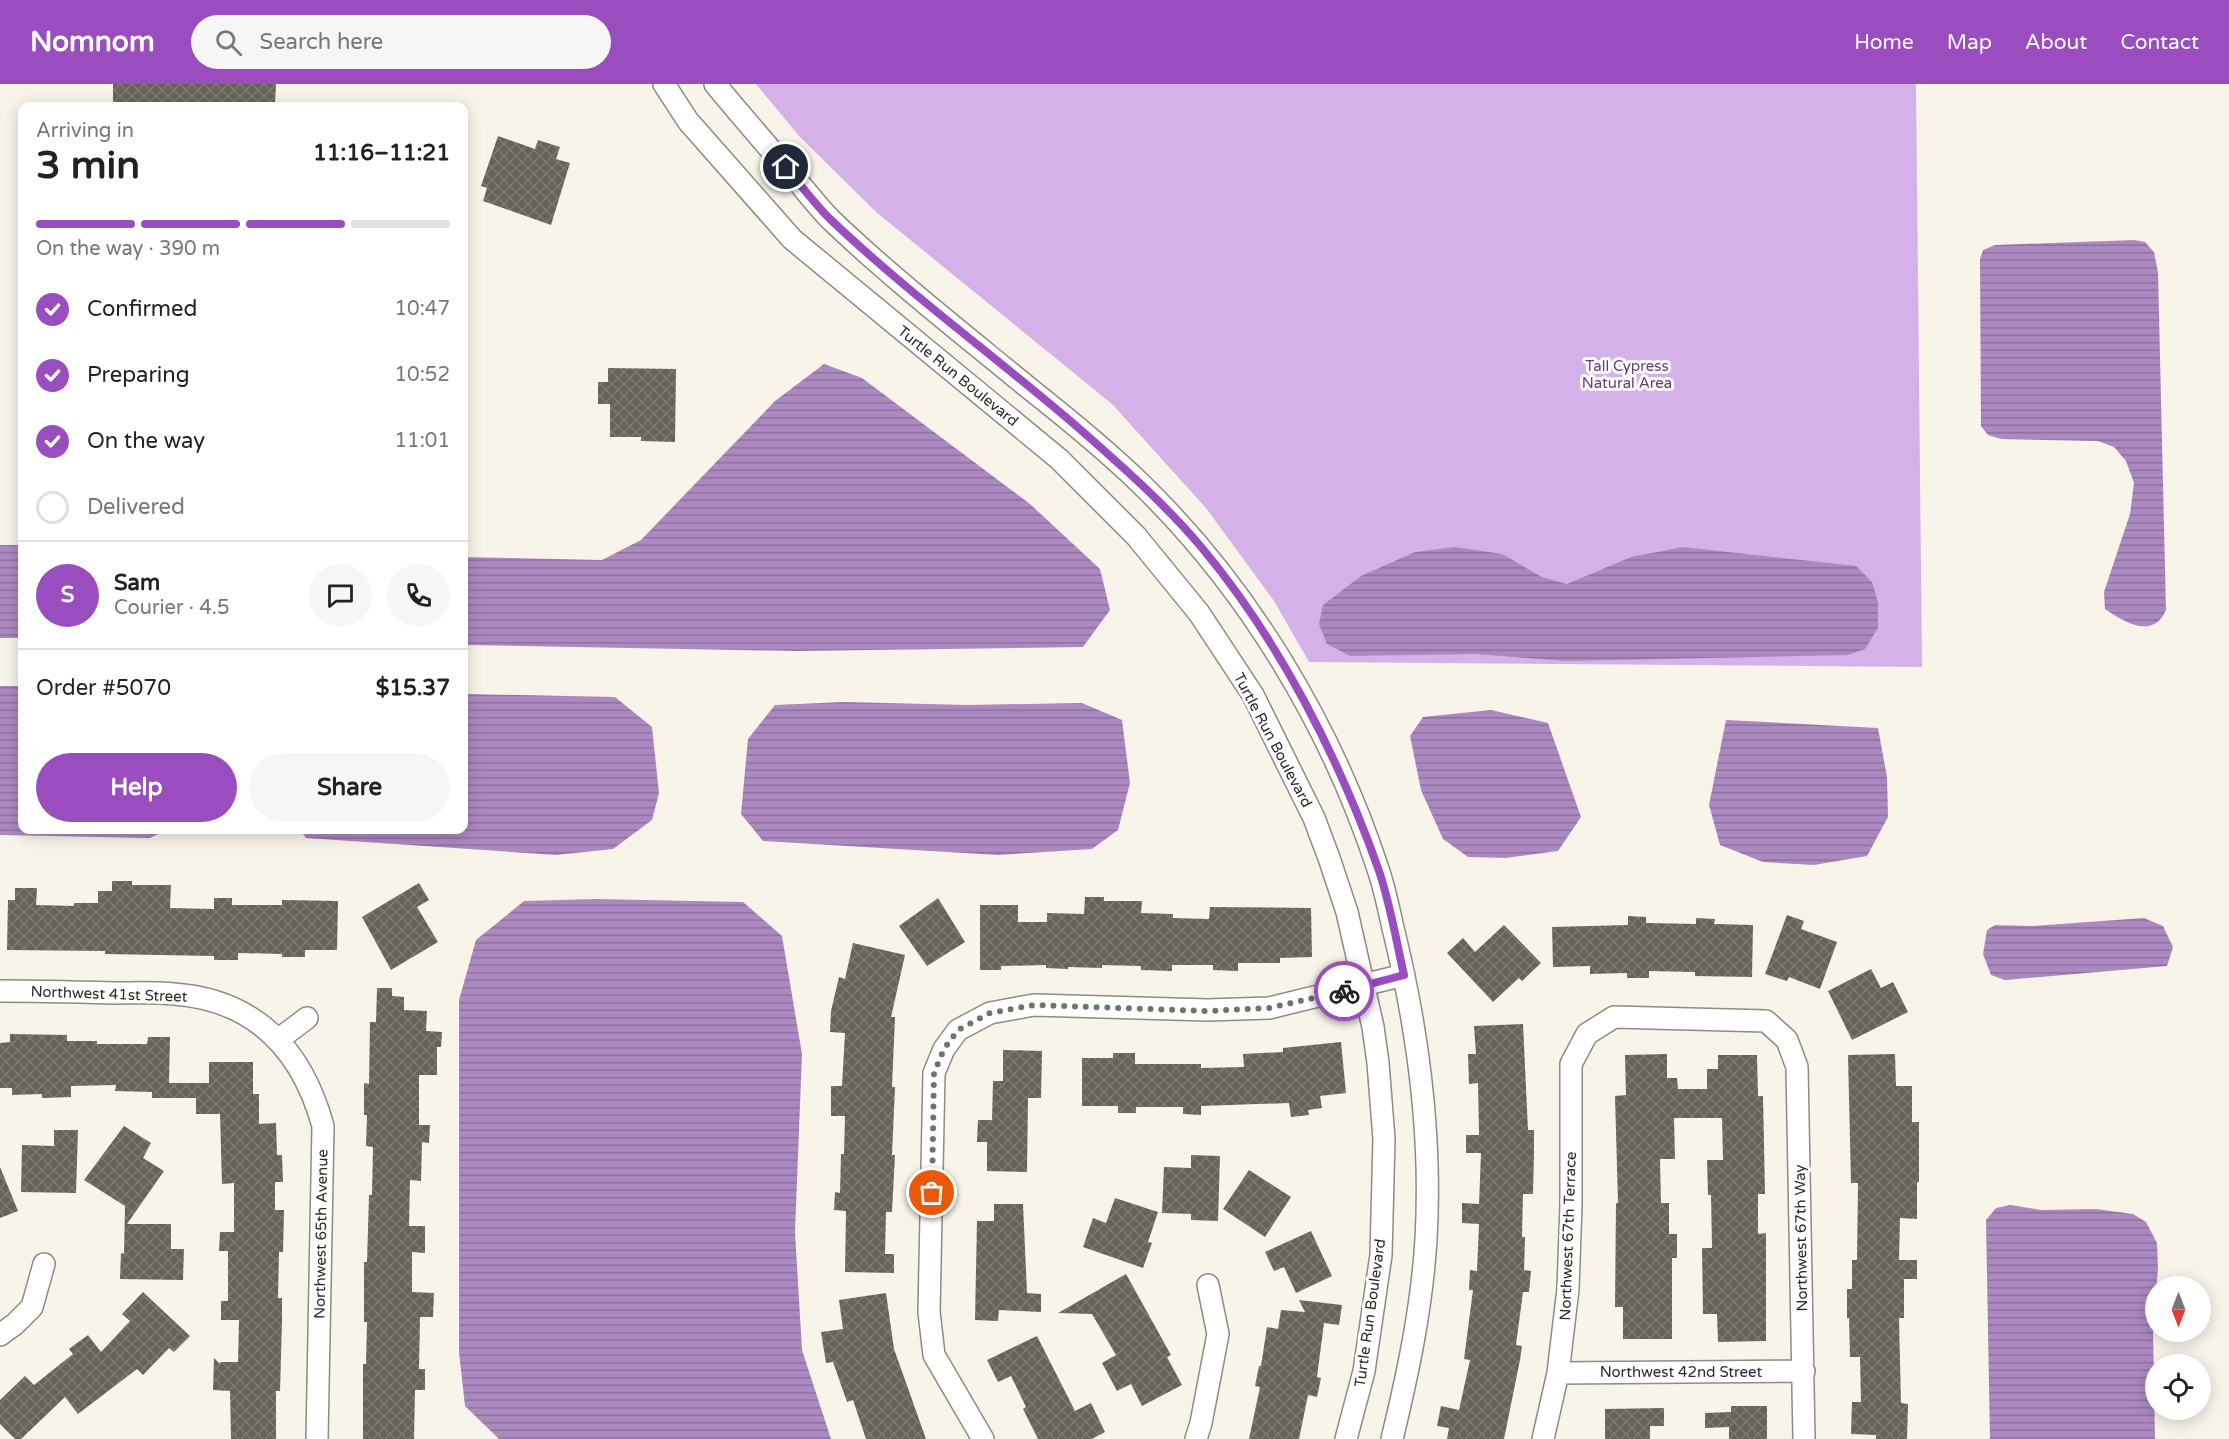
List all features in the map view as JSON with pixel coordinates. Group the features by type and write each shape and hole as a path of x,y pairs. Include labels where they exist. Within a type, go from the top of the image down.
{"street":[{"name":"Turtle Run Boulevard","path":"664,84 688,121 792,239 1059,459 1136,536 1199,613 1253,695 1314,818 1347,912 1378,1063 1384,1139 1381,1255 1364,1371 1346,1439"},
{"path":"715,84 828,217 921,299 1081,430 1140,483 1202,548 1243,604 1290,676 1339,768 1379,870 1404,975 1419,1068 1426,1162 1426,1238 1419,1303 1407,1377 1392,1439"},
{"path":"983,1439 934,1355 929,1312 934,1073 944,1049 958,1030 990,1013 1034,1005 1208,1011 1269,1008 1404,975"},
{"name":"Northwest 41st Street","path":"0,991 175,994 211,1001 248,1015 279,1039"},
{"name":"Northwest 67th Terrace","path":"1543,1439 1558,1373 1568,1288 1572,1206 1572,1064 1587,1034 1614,1017 1766,1022 1787,1040"},
{"path":"279,1039 307,1018"},
{"name":"Northwest 65th Avenue","path":"279,1039 303,1073 316,1100 323,1126 317,1439"},
{"name":"Northwest 67th Way","path":"1787,1040 1797,1067 1804,1439"},
{"path":"0,1335 32,1307 44,1264"},
{"path":"1196,1439 1218,1334 1208,1286"},
{"name":"Northwest 42nd Street","path":"1558,1373 1803,1371"}],"green space":[{"name":"Tall Cypress Natural Area","path":"756,84 1916,84 1922,667 1309,662 1274,601 1206,508 1112,404 876,212 799,136"}],"shaded area":[{"path":"2134,240 2145,242 2154,252 2158,272 2166,610 2154,624 2146,626 2129,623 2105,609 2104,592 2130,514 2134,483 2126,461 2114,447 2098,441 2001,439 1988,435 1981,426 1980,259 1983,250 1995,245"},
{"path":"824,364 862,378 1030,504 1100,569 1110,610 1083,647 797,651 468,645 468,557 602,560 641,540 775,401"},
{"path":"0,545 18,545 18,638 0,638"},
{"path":"1455,547 1502,554 1542,577 1567,584 1631,557 1683,547 1856,566 1872,582 1878,602 1878,628 1865,649 1848,655 1566,661 1475,654 1350,656 1327,644 1319,624 1323,605 1361,576 1415,552"},
{"path":"0,686 18,686 18,834 158,834 150,838 0,835"},
{"path":"468,694 615,697 652,727 659,793 652,820 613,849 556,855 306,838 303,834 468,834"},
{"path":"844,702 968,705 1082,703 1122,720 1130,783 1118,830 1092,849 998,855 763,841 741,814 748,739 775,705"},
{"path":"1491,710 1548,723 1581,817 1558,851 1506,858 1468,857 1443,839 1421,790 1410,736 1423,717"},
{"path":"1726,720 1878,728 1887,777 1888,817 1867,856 1814,865 1763,862 1720,845 1709,805"},
{"path":"596,899 743,902 782,936 802,1054 795,1232 802,1350 831,1439 499,1439 465,1406 459,1352 459,1000 476,940 524,901"},
{"path":"2144,918 2163,926 2173,947 2167,966 2005,980 1991,975 1983,954 1987,930 1995,925 2033,926"},
{"path":"2010,1205 2041,1210 2096,1209 2133,1214 2146,1222 2157,1243 2157,1276 2145,1276 2145,1342 2153,1342 2153,1354 2145,1354 2145,1420 2155,1420 2155,1439 1990,1439 1986,1220 1996,1208"}],"building":[{"path":"113,84 276,84 275,102 113,102"},
{"path":"498,136 535,149 538,140 560,147 556,159 570,163 551,225 483,201 487,188 481,186"},
{"path":"608,368 676,369 675,442 641,441 641,437 610,437 610,404 598,404 598,382 608,382"},
{"path":"112,881 132,881 132,885 171,885 170,908 214,909 214,898 232,898 232,905 282,905 282,900 338,901 337,950 305,950 305,957 238,953 238,960 214,960 214,956 105,954 105,951 7,950 8,900 15,900 15,888 37,888 36,905 74,906 74,903 98,903 98,891 112,891"},
{"path":"419,883 429,900 417,907 438,942 391,970 362,917"},
{"path":"1085,897 1104,897 1104,901 1142,901 1141,913 1173,914 1173,918 1209,919 1210,907 1311,908 1312,957 1280,958 1280,963 1238,963 1238,971 1213,970 1213,965 1172,965 1172,971 1141,970 1141,966 1102,965 1102,968 1068,967 1068,969 1046,968 1046,965 1001,966 1001,970 980,970 980,905 1018,905 1018,922 1047,922 1047,913 1084,914"},
{"path":"938,898 965,942 927,966 899,926"},
{"path":"1787,915 1804,921 1801,929 1837,942 1820,989 1789,977 1787,981 1765,974"},
{"path":"1628,916 1646,917 1646,923 1696,924 1696,918 1715,919 1714,924 1753,925 1752,977 1695,976 1695,972 1649,971 1649,978 1627,978 1627,973 1590,974 1590,966 1553,967 1552,927 1628,925"},
{"path":"1504,925 1541,963 1522,981 1519,978 1493,1002 1447,953 1463,938 1475,952"},
{"path":"853,943 905,955 891,1017 895,1017 892,1155 895,1155 892,1212 886,1212 885,1254 894,1254 894,1273 845,1272 846,1211 834,1210 835,1192 840,1193 845,1116 831,1116 831,1086 842,1086 845,1033 830,1032 831,1011 839,977 845,979"},
{"path":"1871,969 1881,988 1893,982 1908,1012 1852,1040 1828,991"},
{"path":"377,988 392,988 392,996 404,997 404,1010 427,1011 426,1031 442,1032 441,1047 437,1047 437,1075 419,1075 419,1125 430,1125 429,1143 422,1142 421,1181 410,1180 409,1226 425,1226 425,1253 412,1252 412,1292 434,1293 433,1317 420,1317 419,1369 425,1369 425,1390 415,1390 414,1439 363,1439 363,1364 366,1364 367,1322 364,1322 364,1262 367,1262 373,1147 366,1146 367,1115 364,1115 364,1083 369,1084 370,1022 376,1022"},
{"path":"1523,1024 1528,1130 1534,1130 1534,1153 1533,1194 1523,1194 1524,1270 1531,1271 1529,1292 1523,1292 1516,1345 1522,1346 1520,1360 1504,1439 1447,1439 1449,1428 1437,1426 1441,1406 1459,1410 1470,1360 1464,1359 1473,1290 1469,1290 1470,1270 1477,1271 1479,1224 1462,1223 1462,1203 1479,1204 1481,1153 1466,1153 1466,1135 1479,1135 1478,1083 1469,1084 1468,1054 1476,1054 1474,1026"},
{"path":"10,1034 67,1035 67,1041 97,1041 97,1044 147,1044 148,1037 170,1037 169,1083 209,1083 209,1062 253,1062 253,1094 259,1094 259,1124 276,1123 277,1155 282,1155 283,1182 275,1182 275,1210 284,1210 283,1252 279,1252 278,1298 282,1298 282,1321 280,1391 276,1391 276,1439 231,1439 230,1391 213,1390 214,1358 220,1364 220,1362 238,1362 239,1320 221,1320 221,1301 228,1301 228,1251 219,1251 220,1232 234,1232 234,1183 222,1184 220,1114 196,1114 196,1098 152,1098 152,1092 115,1091 116,1085 71,1086 71,1097 42,1098 42,1094 12,1095 12,1088 0,1088 0,1043 10,1042"},
{"path":"1341,1042 1346,1093 1320,1096 1322,1108 1308,1110 1309,1115 1291,1117 1289,1103 1201,1106 1201,1115 1183,1114 1183,1107 1136,1107 1136,1113 1118,1113 1118,1106 1082,1106 1082,1058 1113,1058 1113,1053 1135,1053 1135,1064 1201,1064 1201,1068 1244,1067 1243,1054 1283,1052 1283,1048"},
{"path":"1003,1050 1042,1051 1041,1098 1028,1098 1027,1172 987,1171 987,1142 977,1142 978,1120 992,1120 993,1081 1003,1081"},
{"path":"1667,1054 1667,1078 1677,1078 1678,1089 1707,1089 1707,1069 1718,1069 1718,1055 1757,1055 1758,1096 1763,1096 1765,1194 1758,1194 1758,1234 1766,1233 1766,1341 1718,1342 1717,1314 1703,1314 1702,1248 1712,1248 1711,1195 1708,1195 1707,1160 1723,1160 1722,1118 1674,1118 1675,1159 1660,1159 1661,1203 1669,1203 1669,1234 1677,1234 1677,1258 1672,1258 1672,1339 1623,1339 1623,1307 1615,1307 1616,1203 1618,1203 1615,1096 1626,1095 1625,1055"},
{"path":"1895,1054 1896,1086 1912,1086 1912,1122 1919,1122 1917,1219 1900,1218 1899,1260 1917,1260 1917,1279 1904,1279 1904,1318 1899,1318 1901,1403 1908,1404 1907,1439 1876,1439 1876,1435 1851,1434 1852,1402 1861,1402 1860,1357 1850,1357 1849,1318 1847,1318 1847,1289 1852,1289 1852,1260 1857,1260 1858,1183 1851,1183 1848,1055"},
{"path":"124,1126 151,1143 143,1158 164,1171 127,1224 171,1224 171,1249 184,1249 183,1280 120,1279 121,1253 124,1254 125,1206 84,1180"},
{"path":"54,1130 78,1130 76,1193 21,1192 22,1145 54,1146"},
{"path":"1191,1155 1220,1156 1218,1221 1191,1220 1191,1214 1162,1213 1164,1167 1191,1168"},
{"path":"0,1167 18,1211 0,1218"},
{"path":"1249,1170 1291,1197 1265,1237 1223,1209"},
{"path":"1115,1198 1158,1212 1148,1242 1152,1243 1143,1268 1083,1247 1093,1218 1106,1223"},
{"path":"994,1204 1023,1204 1027,1293 1041,1294 1041,1312 999,1310 998,1321 975,1320 977,1221 994,1221"},
{"path":"1311,1231 1332,1276 1296,1293 1284,1267 1274,1271 1265,1252"},
{"path":"1126,1274 1171,1355 1167,1357 1182,1385 1142,1406 1131,1384 1117,1391 1102,1363 1116,1355 1092,1314 1058,1313"},
{"path":"143,1292 190,1336 174,1352 169,1348 143,1375 137,1369 78,1414 65,1397 21,1439 15,1439 0,1424 0,1400 25,1376 34,1385 73,1354 69,1349 88,1335 101,1352 130,1321 122,1314"},
{"path":"886,1293 894,1349 926,1439 866,1439 853,1400 847,1402 833,1362 826,1363 821,1332 843,1329 839,1300"},
{"path":"1299,1300 1342,1305 1339,1325 1324,1323 1317,1377 1321,1378 1317,1397 1308,1395 1299,1439 1249,1439 1260,1387 1255,1386 1259,1366 1261,1366 1267,1327 1278,1329 1281,1310 1305,1312"},
{"path":"1037,1336 1075,1411 1091,1403 1105,1432 1092,1439 1038,1439 1023,1409 1026,1407 1011,1376 998,1382 987,1360"},
{"path":"1731,1406 1767,1406 1767,1439 1729,1439 1729,1427 1705,1428 1705,1413 1731,1412"},
{"path":"1664,1408 1664,1426 1650,1426 1650,1439 1605,1439 1605,1409"}],"way so far":[{"path":"932,1193 934,1073 944,1049 958,1030 990,1013 1034,1005 1208,1011 1269,1008 1344,991"}],"route":[{"path":"786,167 828,217 921,299 1081,430 1140,483 1202,548 1243,604 1290,676 1339,768 1379,870 1404,975 1344,991"}]}
